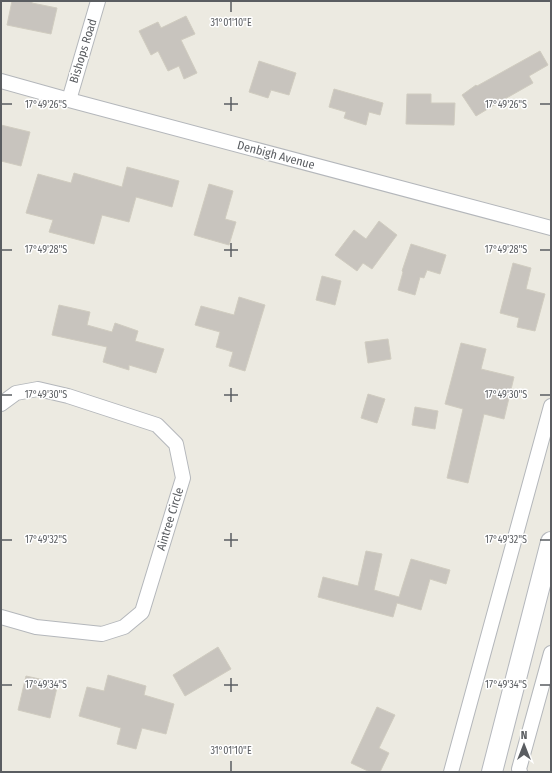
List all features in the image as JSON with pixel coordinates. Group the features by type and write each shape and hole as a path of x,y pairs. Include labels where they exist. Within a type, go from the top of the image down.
{"main road":[{"path":"492,772 551,542"}],"street":[{"name":"Bishops Road","path":"68,100 98,1"},
{"name":"Denbigh Avenue","path":"1,81 551,228"},
{"name":"Aintree Circle","path":"1,404 16,392 38,389 68,396 157,425 176,444 183,478 142,612 124,627 102,634 36,627 1,617"},
{"path":"451,772 551,406"},
{"path":"520,772 519,769 551,653"}],"building":[{"path":"12,1 32,1 32,3 57,8 51,34 7,25"},
{"path":"186,16 195,34 181,40 197,73 184,79 179,66 168,71 158,51 151,55 139,31 158,22 161,28"},
{"path":"540,51 548,65 529,76 533,83 476,116 462,95 476,85 477,86"},
{"path":"259,61 296,73 289,95 271,90 268,98 249,92"},
{"path":"334,89 383,103 380,115 369,112 366,125 344,118 346,112 329,107"},
{"path":"407,94 431,94 431,103 455,103 454,125 406,124"},
{"path":"1,125 30,132 21,166 1,161"},
{"path":"127,167 179,181 172,207 136,197 129,222 102,215 94,244 49,232 53,220 26,213 38,174 71,183 74,173 122,187"},
{"path":"209,184 233,191 225,219 236,222 229,245 194,235"},
{"path":"379,221 397,235 372,269 363,263 357,271 335,255 354,230 366,239"},
{"path":"411,244 446,255 440,274 427,270 424,278 420,277 415,295 398,290 402,271"},
{"path":"513,263 531,268 526,289 545,294 535,331 517,327 519,318 500,313"},
{"path":"322,276 341,281 335,305 316,300"},
{"path":"239,297 265,305 245,371 229,366 233,352 216,347 220,332 195,325 201,306 234,315"},
{"path":"59,305 90,312 87,325 112,332 115,323 138,331 135,341 164,349 156,373 129,365 129,370 103,362 107,347 52,335"},
{"path":"388,339 391,359 368,363 365,342"},
{"path":"461,343 486,349 481,369 514,377 504,419 484,414 468,483 447,478 463,409 445,404"},
{"path":"368,394 385,399 377,423 361,418"},
{"path":"415,407 438,411 435,429 412,425"},
{"path":"366,551 382,554 374,590 399,597 411,559 450,570 446,584 430,579 421,610 397,603 393,617 318,597 323,577 358,586"},
{"path":"218,647 231,669 185,696 173,675"},
{"path":"108,675 146,686 144,695 174,704 166,734 142,728 136,749 117,744 121,728 79,716 87,687 104,691"},
{"path":"26,676 58,683 50,718 18,710"},
{"path":"377,707 395,715 379,748 389,753 380,772 370,772 351,763"}]}
